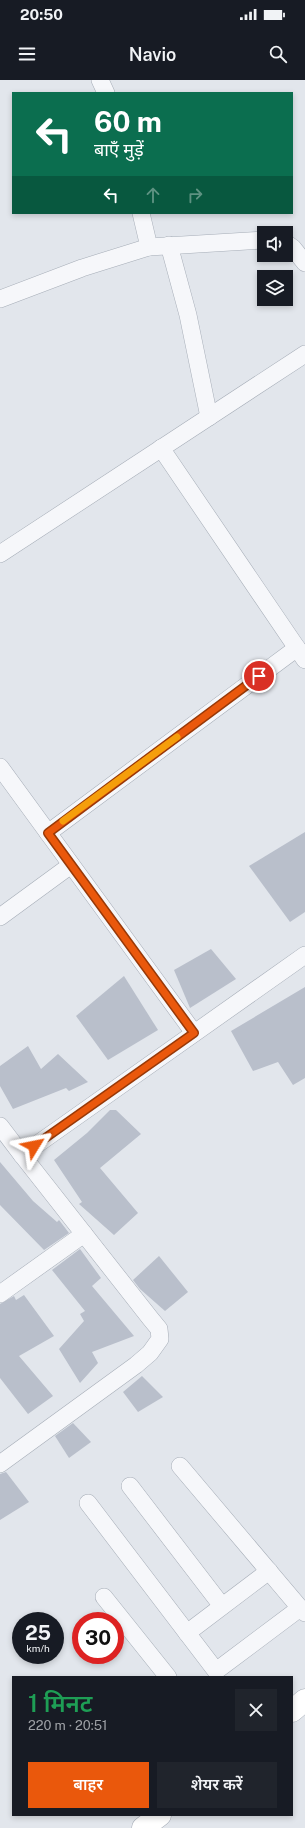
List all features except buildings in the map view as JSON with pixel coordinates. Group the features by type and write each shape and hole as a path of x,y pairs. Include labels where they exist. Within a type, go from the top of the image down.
{"street":[{"path":"100,80 106,92"},
{"path":"141,214 149,247"},
{"path":"0,299 82,268 149,247 257,240"},
{"path":"169,245 188,315 210,417"},
{"path":"293,248 305,263"},
{"path":"0,554 305,354"},
{"path":"48,833 301,654 161,448"},
{"path":"0,767 194,1033"},
{"path":"0,916 71,865"},
{"path":"22,1155 305,955"},
{"path":"0,1126 158,1329 160,1338 150,1353 136,1365 0,1464"},
{"path":"0,1294 84,1234"},
{"path":"88,1503 216,1671 302,1611 180,1466"},
{"path":"130,1486 222,1606"},
{"path":"187,1633 269,1571"},
{"path":"104,1597 167,1676"},
{"path":"293,1710 305,1700"},
{"path":"143,1828 159,1816"}],"slow traffic":[{"path":"63,821 177,737"}],"route":[{"path":"34,1146 194,1033 48,833 259,676"}]}
